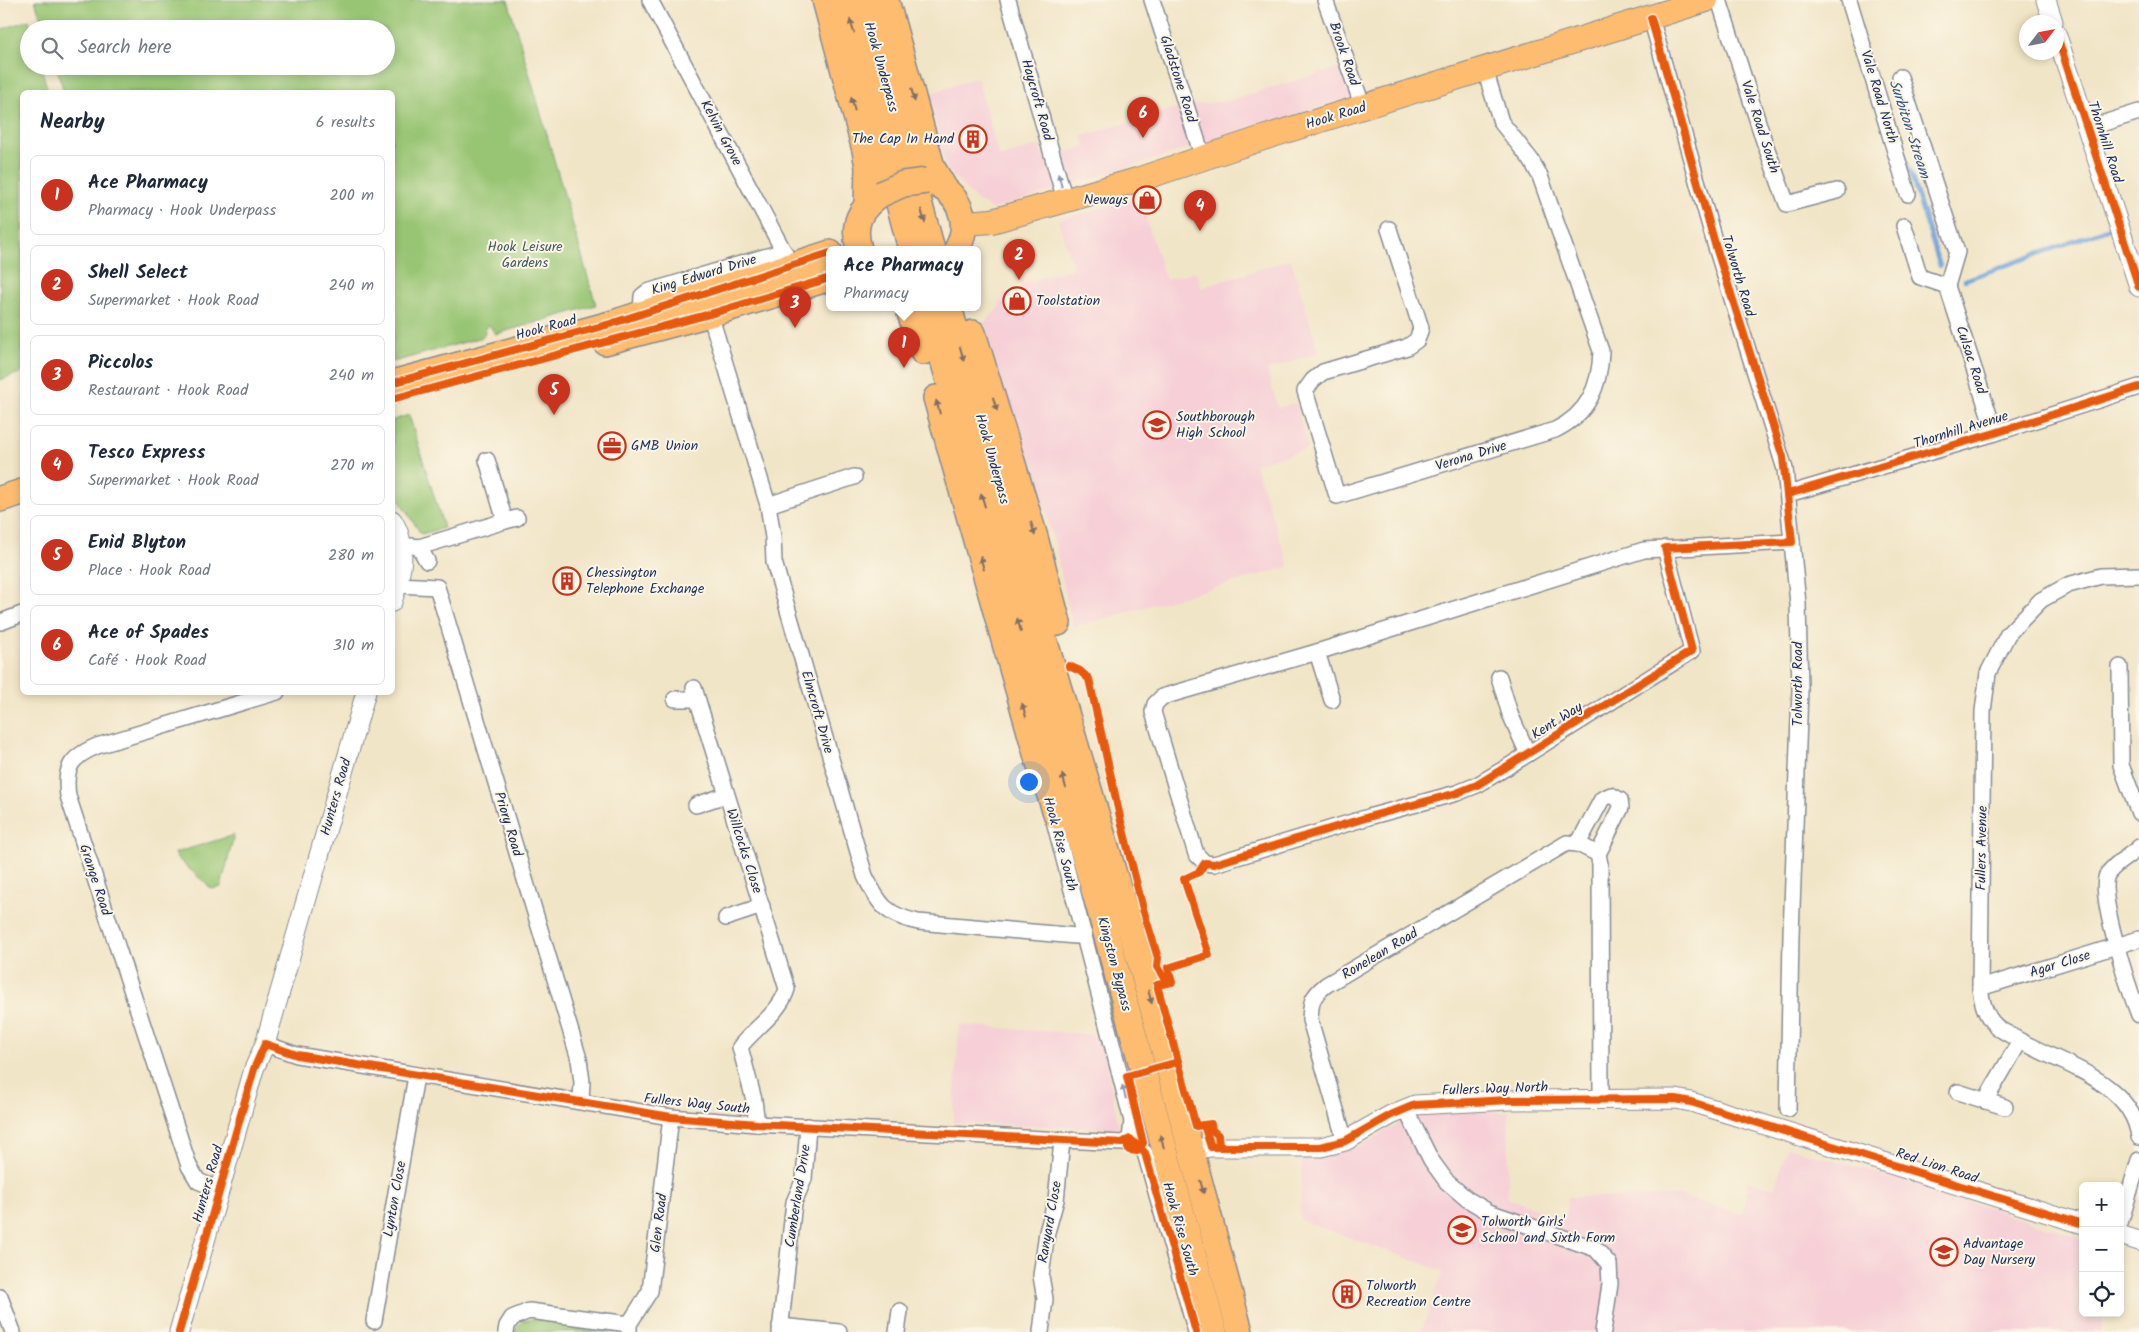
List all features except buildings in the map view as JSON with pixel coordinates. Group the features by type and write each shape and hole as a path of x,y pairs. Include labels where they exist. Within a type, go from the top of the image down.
{"highway":[{"path":"825,0 868,167 869,206 856,237 858,246"},
{"name":"Hook Underpass","path":"845,0 910,246"},
{"name":"Hook Underpass","path":"863,0 931,246"},
{"path":"886,0 936,185"},
{"path":"840,246 848,239 869,206 904,184 936,185 954,199 964,223 964,234 958,246"},
{"path":"707,304 788,259 826,254"},
{"name":"Hook Road","path":"395,382 592,329 641,313 707,304 826,279"},
{"name":"Hook Road","path":"395,398 707,304"},
{"path":"909,311 928,369 1037,756 1132,1031"},
{"name":"Hook Underpass","path":"929,311 1011,597"},
{"name":"Hook Underpass","path":"950,311 1005,508 1037,610"},
{"path":"967,311 1034,534 1071,670 1090,742 1136,950"},
{"path":"0,500 20,493"},
{"path":"0,515 20,508"},
{"name":"Kingston Bypass","path":"1011,597 1096,898 1214,1332"},
{"name":"Kingston Bypass","path":"1037,610 1192,1149 1240,1332"}],"main road":[{"name":"Hook Road","path":"964,223 992,221 1137,180 1362,107 1706,0"}],"street":[{"name":"Kelvin Grove","path":"650,0 788,259"},
{"name":"Haycroft Road","path":"1008,0 1065,200"},
{"name":"Gladstone Road","path":"1152,0 1203,158"},
{"name":"Brook Road","path":"1325,0 1362,107"},
{"name":"Vale Road South","path":"1719,0 1769,158 1787,204 1837,191"},
{"name":"Vale Road North","path":"1849,0 1908,194"},
{"path":"2046,0 2051,15"},
{"name":"Tolworth Road","path":"1651,18 1715,244 1783,457 1788,494 1798,604 1800,690 1791,935 1788,1109"},
{"name":"Thornhill Road","path":"2064,57 2139,287"},
{"name":"Verona Drive","path":"1390,229 1421,328 1417,340 1407,347 1322,372 1305,391 1337,496 1555,430 1577,416 1596,390 1601,373 1601,351 1592,324 1540,176 1531,160 1501,122 1485,70"},
{"path":"1900,77 1957,252 1947,286 1920,277 1904,226"},
{"path":"2088,128 2139,112"},
{"name":"King Edward Drive","path":"641,313 642,296 648,292 788,259"},
{"name":"Culsac Road","path":"1947,286 1995,434"},
{"name":"Elmcroft Drive","path":"707,304 768,505 773,537 774,562 865,876 874,895 884,909 904,919 918,922 1076,936 1084,934"},
{"name":"Thornhill Avenue","path":"1788,494 1995,434 2139,386"},
{"path":"395,594 403,555 410,546 511,520 487,460"},
{"path":"768,505 854,477"},
{"path":"395,524 410,546 427,561"},
{"name":"Kent Way","path":"1664,548 1692,651 1477,785 1457,793 1372,816 1214,864 1205,863 1196,854 1153,712 1155,704 1162,697 1317,652 1644,550 1664,548 1792,542"},
{"name":"Fullers Avenue","path":"2139,575 2101,576 2068,585 2041,600 2008,634 1988,673 1983,711 1980,988 1986,1012 1996,1026 2020,1041 2085,1072 2105,1085 2127,1107 2134,1119 2139,1137"},
{"name":"Priory Road","path":"395,594 437,587 579,1059 582,1082 581,1101"},
{"path":"1,622 20,615"},
{"path":"1317,652 1332,700"},
{"path":"2120,667 2121,765 2139,813"},
{"name":"Kent Way","path":"1499,677 1510,714 1528,754"},
{"name":"Willcocks Close","path":"675,699 695,694 787,989 784,1001 748,1036 740,1048 754,1100 757,1124"},
{"name":"Grange Road","path":"220,1190 198,1181 190,1166 68,796 66,779 70,764 82,753 97,746 267,695"},
{"name":"Hunters Road","path":"179,1332 254,1068 265,1044 365,695"},
{"name":"Hook Rise South","path":"1037,756 1132,1121 1130,1139 1145,1153 1196,1332"},
{"name":"Willcocks Close","path":"696,805 726,795"},
{"path":"1598,854 1578,844 1602,799 1611,795 1620,800 1621,808 1598,854 1601,1099"},
{"name":"Ronelean Road","path":"1345,1141 1310,1020 1311,1002 1316,993 1326,985 1567,843 1578,844"},
{"path":"2139,847 2117,864 2107,876 2104,894 2117,946 2139,1015"},
{"name":"Willcocks Close","path":"726,918 762,906"},
{"name":"Agar Close","path":"1980,988 2139,939"},
{"path":"1985,1101 2020,1041"},
{"name":"Fullers Way South","path":"265,1044 296,1055 671,1116 757,1124 1062,1141 1122,1143 1130,1139"},
{"name":"Lynton Close","path":"374,1322 416,1076"},
{"path":"1958,1092 2005,1107"},
{"name":"Fullers Way North","path":"1192,1149 1211,1147 1321,1147 1345,1141 1405,1108 1415,1105 1457,1102 1601,1099 1681,1100 1785,1131"},
{"path":"1405,1108 1431,1160 1447,1182 1467,1199 1489,1212 1596,1249 1609,1264 1610,1284 1603,1332"},
{"name":"Glen Road","path":"506,1332 512,1318 529,1311 629,1328 650,1291 671,1116"},
{"name":"Cumberland Drive","path":"808,1126 804,1179 794,1202 780,1329 839,1332"},
{"name":"Red Lion Road","path":"1785,1131 2079,1223"},
{"name":"Ranyard Close","path":"1041,1332 1045,1299 1041,1276 1047,1232 1056,1200 1062,1141"},
{"path":"2124,1210 2139,1160"},
{"path":"2124,1236 2139,1240"},
{"path":"0,1297 13,1332"},
{"path":"897,1332 900,1310"}],"shaded area":[{"path":"1341,67 1352,98 992,209 975,199 946,168 929,94 977,77 999,157 1039,145 1043,158 1085,147 1082,136 1183,106 1226,101"},
{"name":"Southborough High School","path":"1139,198 1166,280 1196,271 1201,288 1291,259 1319,353 1267,370 1278,408 1296,403 1308,449 1255,464 1289,567 1073,627 1054,541 1035,474 1017,440 984,322 998,309 1004,294 1021,288 1020,284 1073,268 1058,220"},
{"path":"959,1025 1101,1035 1119,1129 953,1123"},
{"path":"1449,1112 1509,1112 1508,1198 1565,1220 1568,1197 1681,1196 1742,1214 1749,1181 1774,1188 1787,1147 1939,1191 2079,1238 2079,1317 2103,1317 2101,1332 1421,1332 1443,1271 1300,1220 1302,1152 1328,1155 1360,1146 1418,1115"}],"green space":[{"name":"Hook Leisure Gardens","path":"35,0 508,0 596,305 496,334 488,324 483,337 395,361 395,90 63,90 59,75 395,75 395,20 41,20"},
{"path":"20,23 20,75 43,75 47,90 20,90 20,373 0,380 0,30"},
{"path":"409,415 444,528 421,534 395,493 395,419"},
{"path":"234,835 221,887 212,889 177,858 175,853"},
{"path":"532,1319 607,1327 620,1332 512,1332 523,1321"}],"waterway":[{"name":"Surbiton Stream","path":"1893,118 1940,266"},
{"name":"Surbiton Stream","path":"1965,280 2113,227"}],"cycle path":[{"path":"1219,1147 1218,1135 1212,1130 1211,1124 1196,1126 1157,985 1172,982 1168,968 1209,955 1184,879 1199,872 1205,863 1214,864 1372,816 1457,793 1477,785 1692,651 1665,548 1792,542 1783,457 1715,244 1651,18"},
{"path":"2064,57 2139,287"},
{"path":"395,382 610,324 826,254"},
{"path":"395,398 710,314 826,279"},
{"path":"1788,494 1995,433 2139,387"},
{"path":"1069,666 1080,671 1089,679 1120,817 1143,909 1158,958 1157,967 1167,983"},
{"path":"179,1332 254,1069 265,1044 297,1055 671,1117 757,1124 1122,1143 1130,1139 1145,1153 1196,1332"},
{"path":"1126,1141 1129,1150 1137,1151 1143,1143 1127,1076 1178,1062"},
{"path":"1204,1125 1211,1147 1321,1147 1345,1141 1391,1115 1415,1105 1509,1100 1676,1099 1691,1102 2079,1223"}],"place":[{"name":"Ace of Spades","path":"1143,138"},
{"name":"The Cap In Hand","path":"973,139"},
{"name":"Neways","path":"1147,200"},
{"name":"Tesco Express","path":"1200,231"},
{"name":"Shell Select","path":"1019,280"},
{"name":"Toolstation","path":"1017,301"},
{"name":"Piccolos","path":"795,328"},
{"name":"Ace Pharmacy","path":"904,368"},
{"name":"Enid Blyton","path":"554,415"},
{"name":"Southborough High School","path":"1157,425"},
{"name":"GMB Union","path":"612,446"},
{"name":"Chessington Telephone Exchange","path":"567,581"},
{"name":"Tolworth Girls' School and Sixth Form","path":"1462,1230"},
{"name":"Advantage Day Nursery","path":"1944,1252"},
{"name":"Tolworth Recreation Centre","path":"1347,1294"}]}
